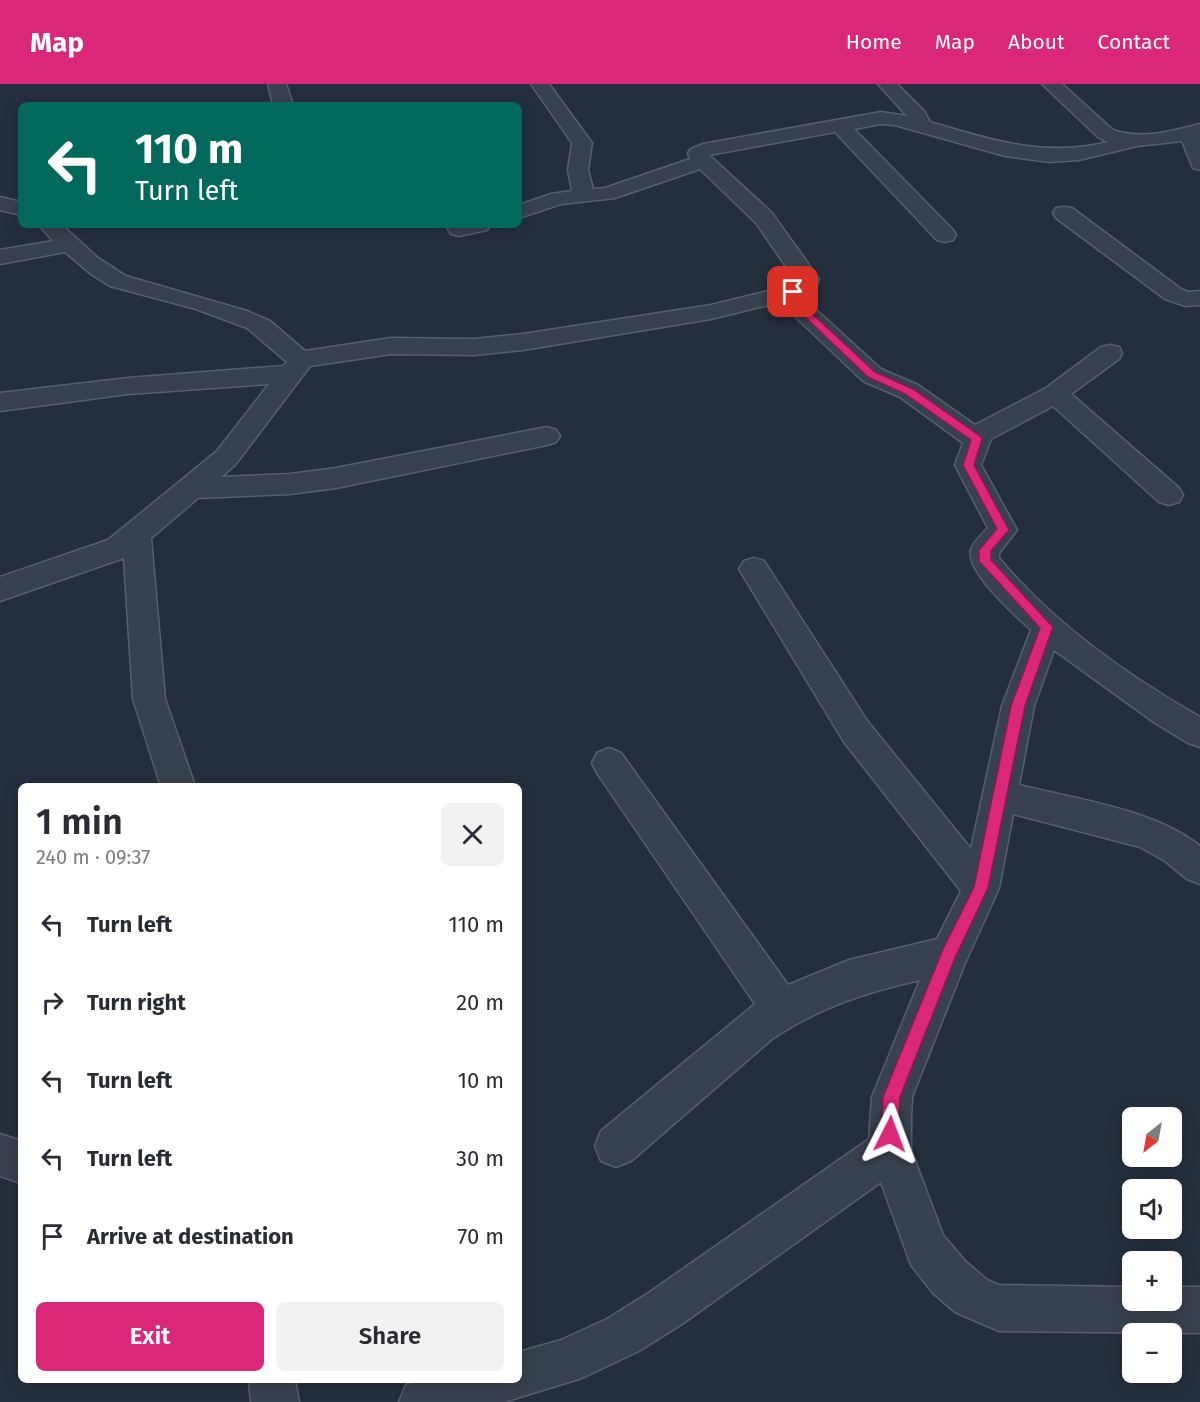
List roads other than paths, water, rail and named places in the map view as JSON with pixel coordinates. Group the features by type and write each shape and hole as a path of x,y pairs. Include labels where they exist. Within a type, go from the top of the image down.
{"street":[{"path":"278,84 282,102"},
{"path":"540,84 582,142 578,170 584,196"},
{"path":"887,84 917,115 922,126"},
{"path":"1050,84 1106,134 1121,140 1134,141"},
{"path":"0,402 296,367 391,346 498,346 711,312 802,288 807,284 808,279 764,218 703,161 698,153 712,147 881,118 922,126 1004,149 1042,156 1072,155 1134,141 1195,132 1200,164"},
{"path":"839,125 945,236"},
{"path":"522,212 558,198 608,194 703,161"},
{"path":"0,203 18,208"},
{"path":"1064,213 1165,290 1179,297 1200,298"},
{"path":"53,228 69,245 104,274 118,281 231,312 259,324 290,352 296,367"},
{"path":"0,256 69,245"},
{"path":"785,294 872,375 909,392 976,439"},
{"path":"1110,353 1055,394 988,428 976,439 968,465 1003,530 985,550 985,561 1047,627 1089,661 1182,723 1200,732"},
{"path":"0,589 103,555 118,548 137,534 230,454 296,367"},
{"path":"1055,394 1169,495"},
{"path":"191,488 290,484 336,478 548,436"},
{"path":"137,534 147,689 177,783"},
{"path":"754,569 856,732 981,888"},
{"path":"1047,627 1018,706 981,888 949,955 892,1097 890,1150 927,1249 949,1278 972,1296 999,1308 1200,1310"},
{"path":"609,764 781,1009"},
{"path":"1000,795 1147,833 1177,849 1200,867"},
{"path":"616,1146 758,1025 781,1009 870,971 949,955"},
{"path":"522,1374 566,1362 623,1335 666,1308 890,1150"},
{"path":"0,1155 18,1161"},
{"path":"272,1383 275,1402"},
{"path":"423,1402 490,1383"}]}
